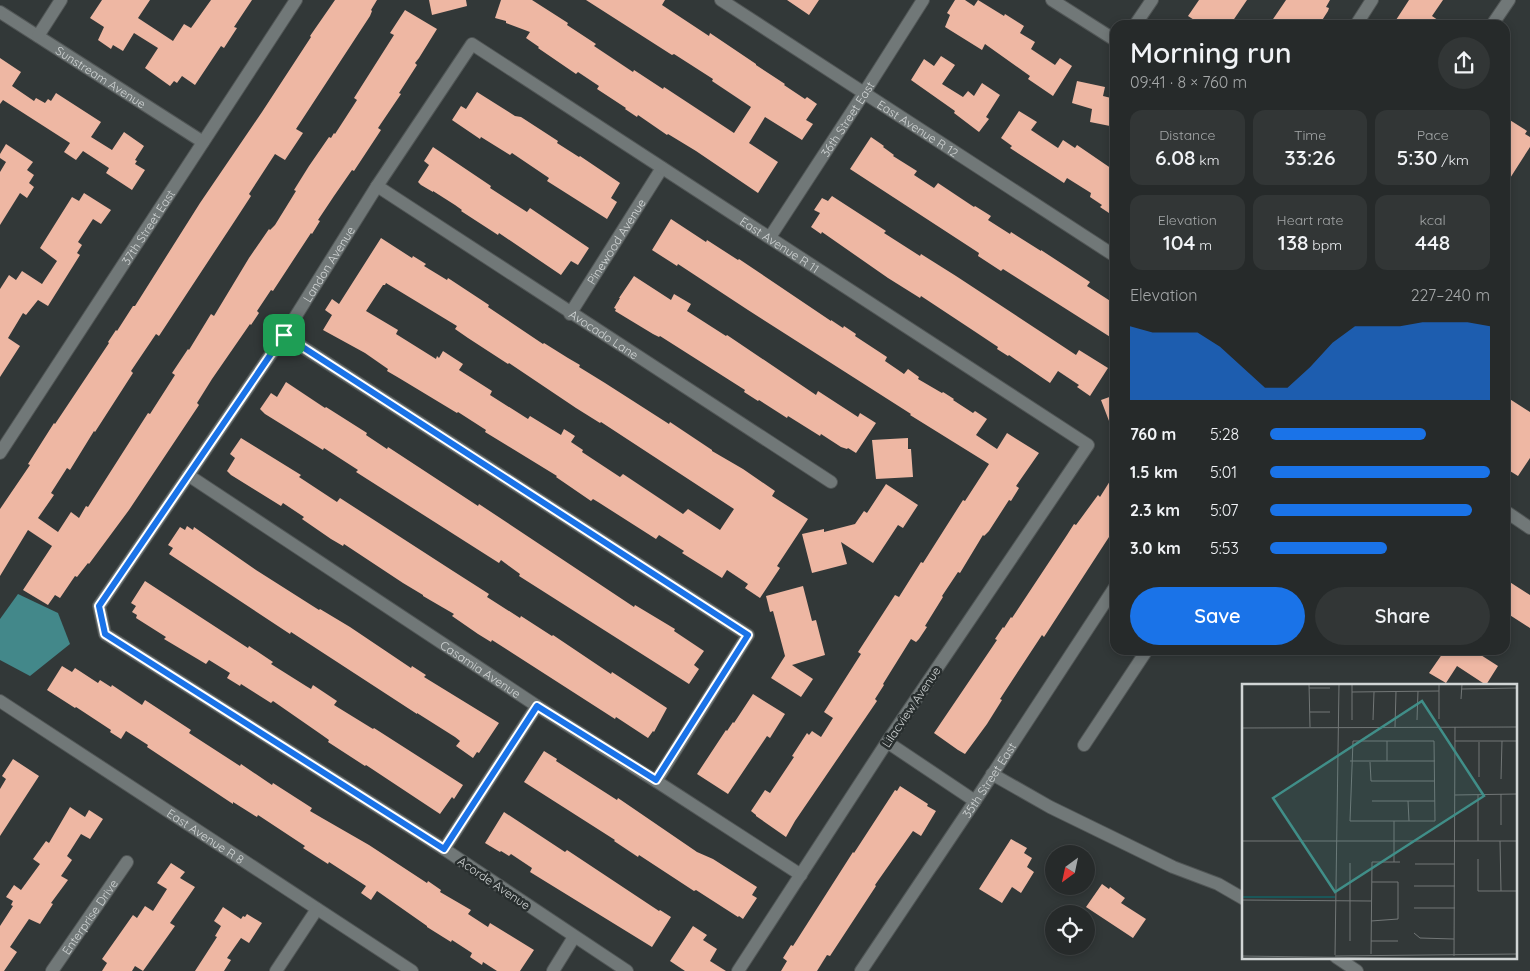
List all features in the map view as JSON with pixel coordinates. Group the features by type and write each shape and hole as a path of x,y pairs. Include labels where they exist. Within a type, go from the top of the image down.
{"street":[{"path":"38,36 61,0"},
{"name":"37th Street East","path":"0,453 296,0"},
{"name":"East Avenue R 12","path":"721,0 1110,253"},
{"name":"36th Street East","path":"770,237 923,0"},
{"path":"1052,0 1110,37"},
{"path":"1139,20 1152,0"},
{"path":"1359,20 1372,0"},
{"path":"1495,20 1509,0"},
{"name":"Sunstream Avenue","path":"0,12 203,142"},
{"name":"East Avenue R 11","path":"472,44 1088,445"},
{"name":"Landon Avenue","path":"99,606 284,335 377,186 472,44"},
{"name":"Pinewood Avenue","path":"570,314 662,168"},
{"name":"Avocado Lane","path":"377,186 570,314 831,482"},
{"path":"284,335 748,635 656,780"},
{"name":"Lilacview Avenue","path":"738,971 887,742 1088,445"},
{"name":"Casamia Avenue","path":"188,475 537,706 656,780 801,875"},
{"path":"1510,514 1530,528"},
{"name":"35th Street East","path":"861,971 1110,595"},
{"name":"Acorde Avenue","path":"99,606 105,634 444,849 627,971"},
{"path":"1084,745 1144,655"},
{"name":"East Avenue R 8","path":"0,701 412,971"},
{"path":"444,849 537,706"},
{"path":"887,742 975,801"},
{"path":"992,774 1050,807 1173,867 1218,884 1242,898"},
{"name":"Enterprise Drive","path":"52,971 127,862"},
{"path":"276,971 316,909"},
{"path":"553,971 574,937"},
{"path":"1338,958 1357,971"}],"water":[{"path":"18,594 58,613 70,644 30,676 0,660 0,619"}],"building":[{"path":"102,0 150,0 138,18 173,41 184,24 191,28 211,0 252,0 234,27 237,28 224,48 221,46 195,85 182,76 177,83 174,81 170,86 145,68 158,48 134,33 123,51 113,45 111,49 98,40 104,27 90,18"},
{"path":"335,0 377,0 370,16 296,129 303,133 285,160 275,154 249,194 251,196 159,336 156,334 70,470 67,468 51,493 54,495 38,518 58,532 71,512 79,518 86,506 88,507 148,413 150,414 175,375 172,373 211,314 214,316 249,258 269,229 275,225 309,166 329,137 331,138 335,134 357,100 354,98 394,35 390,33 405,10 437,29 415,63 417,65 399,93 401,94 378,128 381,130 354,171 352,170 334,196 318,220 320,221 312,234 273,291 271,290 257,311 259,313 212,379 197,403 199,405 129,510 89,564 77,577 75,576 60,598 55,595 48,605 23,590 52,546 28,530 0,576 0,509 30,465 28,464 54,423 116,330 133,306 135,306 200,203"},
{"path":"429,0 466,0 467,6 432,15"},
{"path":"501,0 532,0 568,23 567,25 596,44 594,46 633,72 634,70 663,89 664,87 734,133 751,107 712,81 713,79 586,0 665,0 662,5 709,36 710,33 805,99 807,97 817,104 806,120 813,124 802,140 765,117 749,143 778,162 758,193 696,151 667,135 638,115 637,117 597,89 599,86 578,72 576,74 538,48 526,38 530,32 495,18"},
{"path":"787,0 819,0 809,15"},
{"path":"955,0 965,0 974,6 978,0 1004,16 1005,14 1024,26 1020,33 1035,42 1031,49 1055,65 1060,58 1072,66 1053,96 1028,79 1030,76 985,44 982,50 945,27 950,15 947,13"},
{"path":"1199,0 1247,0 1233,20 1194,20 1188,16"},
{"path":"1286,0 1330,0 1326,7 1329,8 1328,11 1322,20 1272,20"},
{"path":"1409,0 1443,0 1432,16 1438,20 1396,20"},
{"path":"941,56 955,65 942,84 963,97 968,91 974,96 982,83 1000,95 986,117 989,119 979,132 954,113 955,111 911,80 924,59 934,66"},
{"path":"0,58 21,72 12,86 34,101 36,98 45,103 48,99 51,101 56,93 101,122 91,137 112,150 124,132 144,146 135,160 137,161 135,164 145,170 132,190 106,173 109,168 83,151 76,160 64,152 70,143 3,100 0,104"},
{"path":"1077,81 1105,87 1103,96 1110,98 1110,126 1090,122 1092,109 1072,103"},
{"path":"477,92 515,116 521,117 558,141 557,143 620,183 611,198 617,202 607,219 547,181 549,178 512,153 510,155 481,137 480,139 452,120 461,106 466,109"},
{"path":"1019,111 1037,122 1031,130 1058,148 1063,140 1075,148 1077,145 1110,168 1110,214 1100,207 1102,205 1090,197 1091,193 1067,178 1064,183 1010,148 1012,146 1001,138"},
{"path":"1510,120 1527,131 1525,134 1530,137 1530,147 1510,178"},
{"path":"871,137 884,146 893,156 917,171 914,175 934,188 938,183 991,216 988,220 1041,250 1090,282 1087,286 1110,301 1110,337 1003,269 1001,271 978,256 979,253 850,169"},
{"path":"6,144 33,162 27,170 34,175 29,183 34,187 27,198 20,193 0,225 0,172 6,162 0,158 0,154"},
{"path":"433,147 527,212 530,208 589,248 578,265 571,261 561,275 499,233 498,235 455,205 421,185 418,182 429,165 424,161"},
{"path":"84,193 111,210 101,224 93,219 78,242 82,245 77,253 80,255 48,306 38,300 26,315 23,313 8,338 20,346 0,377 0,289 9,275 16,280 22,271 42,284 57,261 40,248 72,197 79,201"},
{"path":"832,196 886,231 884,233 956,276 1076,355 1079,350 1108,368 1090,396 1077,387 1079,385 1058,371 1050,383 921,296 920,298 888,278 822,232 821,234 811,227 820,213 814,210 822,198 828,201"},
{"path":"671,219 706,242 707,240 739,259 831,321 843,328 844,326 856,334 855,336 887,357 885,361 904,374 908,369 919,377 918,379 943,392 973,413 975,411 987,419 976,435 997,449 1007,433 1039,453 1016,486 1019,488 1011,501 1009,500 989,531 983,535 960,573 958,572 942,596 919,639 916,642 911,639 883,684 875,699 877,701 786,837 751,811 765,790 770,793 794,757 792,756 807,733 809,735 812,731 821,737 833,718 824,712 861,654 858,652 895,595 899,597 921,562 923,563 963,500 965,501 989,464 910,415 678,264 677,266 652,250"},
{"path":"381,238 412,258 413,256 426,264 424,266 447,280 448,278 543,344 580,365 579,367 743,469 775,491 772,496 808,519 777,566 780,568 760,598 745,588 748,584 727,570 722,578 682,553 684,551 659,535 656,539 593,499 591,501 557,476 485,432 486,430 458,412 387,371 388,369 365,353 323,330 332,315 325,310 332,299 339,304","holes":["386,283 457,326 455,329 468,338 734,509 720,530 688,509 683,514 623,474 620,477 582,452 583,450 571,442 575,436 564,429 561,435 530,416 528,419 490,395 492,391 459,370 463,364 443,351 439,358 437,356 436,359 396,334 398,330 366,311"]},
{"path":"634,276 671,300 674,294 691,304 687,311 727,335 816,395 818,391 858,417 860,413 876,423 856,453 848,448 841,447 821,434 820,436 788,416 787,418 758,401 744,392 745,390 660,336 653,334 615,311 616,309 614,308 619,298"},
{"path":"286,382 367,433 366,435 387,449 388,447 478,506 479,504 634,607 635,605 675,629 674,631 704,651 694,665 699,669 689,684 519,576 520,574 501,560 499,563 356,472 358,470 324,448 323,450 265,414 260,409 271,393 277,397"},
{"path":"1110,397 1110,424 1101,400"},
{"path":"1510,399 1530,412 1530,458 1518,476 1510,471"},
{"path":"241,438 301,475 299,477 337,502 340,498 489,594 487,597 520,618 521,616 553,635 611,674 612,672 667,708 654,732 648,738 616,717 615,719 492,640 491,642 478,634 452,616 454,614 344,544 343,546 331,539 283,503 281,506 231,475 227,471 235,458 230,454"},
{"path":"908,438 908,449 911,449 913,477 876,479 872,440"},
{"path":"1110,481 1110,538 1044,637 1042,635 1000,699 1002,700 987,724 965,754 934,733 997,640 995,639 1003,627 1012,618 1074,524 1076,525 1098,495 1100,497"},
{"path":"886,484 918,505 903,528 898,525 873,563 841,542 847,564 812,573 802,534 824,529 824,532 855,524 864,511 867,513"},
{"path":"187,526 193,530 194,527 256,570 319,610 350,627 411,668 412,666 426,675 424,677 499,723 479,753 477,752 473,758 456,746 460,741 455,737 291,632 290,634 169,554 173,548 168,545 180,527 185,530"},
{"path":"145,581 248,648 249,646 273,662 271,664 306,686 311,689 313,685 337,701 334,705 374,728 463,785 454,799 452,797 440,814 328,742 329,740 273,701 271,703 241,684 240,686 227,678 230,673 209,660 206,664 164,639 166,637 136,618 137,615 132,612 136,606 131,603"},
{"path":"1510,582 1530,595 1530,628 1510,615"},
{"path":"803,586 812,621 816,620 825,655 792,665 813,679 801,697 771,678 785,656 773,611 770,612 766,596"},
{"path":"1442,655 1481,655 1498,666 1487,684 1457,666 1446,683 1429,673"},
{"path":"62,666 72,672 75,668 98,683 100,680 111,687 112,685 142,705 145,700 191,730 189,733 240,766 241,764 272,785 273,783 312,808 310,811 369,845 427,883 428,881 441,890 440,892 471,910 468,914 488,927 490,923 534,950 520,971 497,971 483,962 482,965 470,957 472,953 427,927 377,891 371,900 361,893 366,886 303,848 305,846 258,815 257,817 233,802 233,804 126,731 121,739 110,732 111,730 47,690"},
{"path":"753,694 785,714 770,738 767,736 728,794 697,774"},
{"path":"544,751 557,759 556,761 617,800 618,798 697,852 713,859 757,887 752,895 757,898 743,919 696,890 694,891 639,855 638,857 615,840 524,782"},
{"path":"13,759 39,776 0,836 0,789 6,779 2,776"},
{"path":"900,786 936,811 921,836 913,831 875,885 830,956 827,955 817,971 781,971 787,961 783,958 791,945 793,946 853,852 895,790 897,791"},
{"path":"70,807 85,817 89,810 103,819 90,839 81,834 67,856 72,860 61,876 68,880 51,903 53,904 40,924 29,919 10,947 17,952 4,971 0,971 0,926 13,906 11,905 13,901 6,897 14,885 21,890 40,864 33,859 46,841 49,843"},
{"path":"504,812 671,917 652,947 530,872 532,868 511,854 509,856 485,843"},
{"path":"1011,839 1027,848 1024,853 1032,858 1027,867 1034,872 1021,893 1012,887 1002,903 979,889"},
{"path":"171,863 185,872 180,878 195,887 170,923 175,926 143,971 135,966 132,971 102,971 107,963 102,959 133,915 137,918 145,906 153,911 167,889 157,883"},
{"path":"1102,884 1109,889 1110,887 1125,898 1121,903 1146,919 1133,938 1095,913 1095,905 1087,905"},
{"path":"223,907 241,919 247,914 262,923 249,943 241,938 227,958 231,960 224,971 195,971 217,937 215,936 221,926 214,921"},
{"path":"693,926 707,935 703,940 717,949 710,961 726,971 685,971 670,961"}],"route":[{"path":"284,335 748,635 656,780 537,706 444,849 105,634 99,606 284,335"}]}
